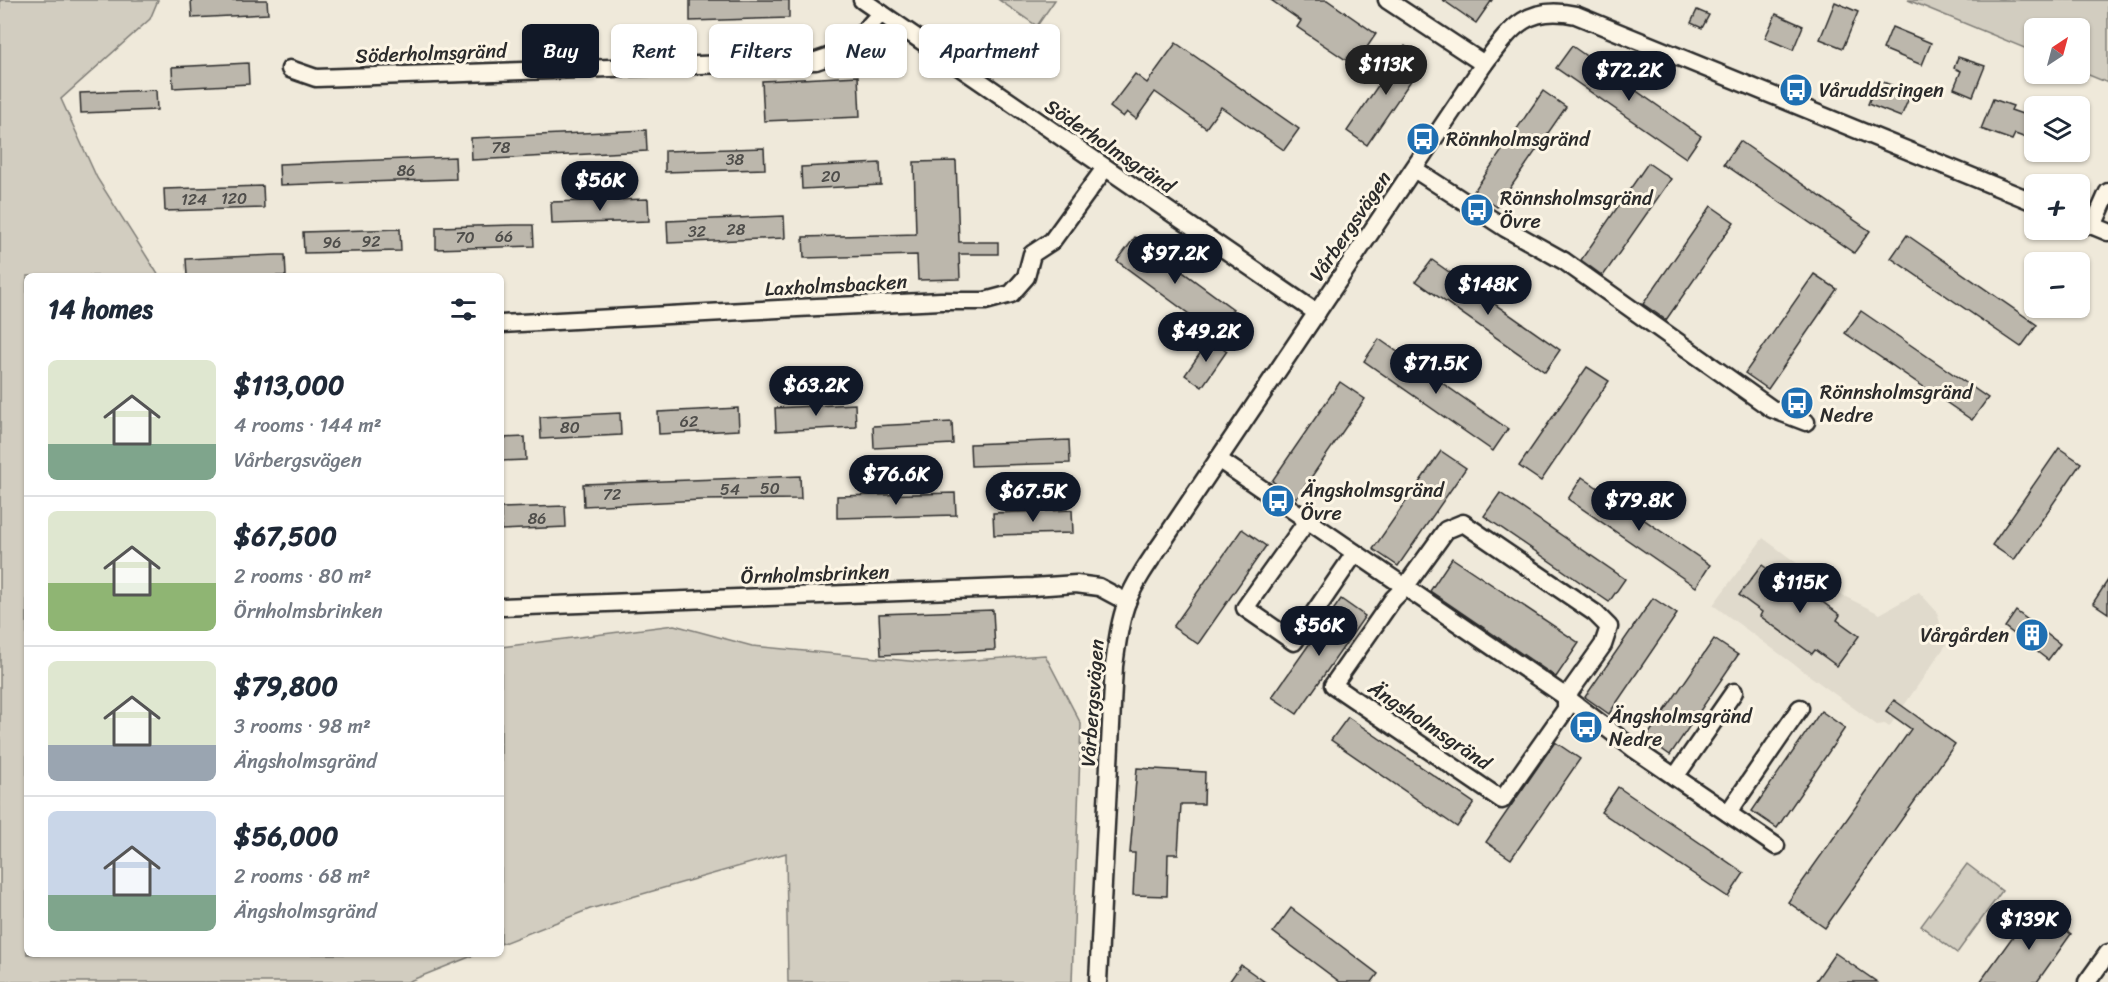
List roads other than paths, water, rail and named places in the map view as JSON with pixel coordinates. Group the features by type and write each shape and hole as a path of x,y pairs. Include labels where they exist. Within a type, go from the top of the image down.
{"street":[{"name":"Söderholmsgränd","path":"862,0 1317,313"},
{"path":"1387,0 1484,64"},
{"name":"Vårbergsvägen","path":"1098,982 1114,666 1118,632 1127,602 1142,572 1218,459 1484,64 1516,24 1529,16 1545,12 1576,15 2024,198"},
{"name":"Söderholmsgränd","path":"290,69 316,78 816,61 836,55 858,38 881,13"},
{"name":"Laxholmsbacken","path":"504,324 869,304 985,302 1011,294 1026,277 1032,254 1052,241 1105,168"},
{"path":"1414,169 1505,228 1564,261 1772,409 1806,422"},
{"path":"2093,226 2108,192"},
{"path":"1218,459 1566,697 1594,720 1776,846"},
{"path":"1307,521 1245,608 1294,642 1355,553"},
{"name":"Ängsholmsgränd","path":"1463,523 1588,609 1609,627 1603,645 1566,697 1566,709 1502,800 1334,685 1393,599 1405,587 1446,530 1463,523"},
{"name":"Örnholmsbrinken","path":"504,607 1076,584 1100,587 1127,602"},
{"path":"1675,777 1734,692"},
{"path":"1728,813 1800,708"},
{"path":"2087,982 2108,952"}],"place":[{"name":"Våruddsringen","path":"1796,90"},
{"name":"Rönnholmsgränd","path":"1423,139"},
{"name":"Rönnsholmsgränd Övre","path":"1477,210"},
{"name":"Rönnsholmsgränd Nedre","path":"1797,403"},
{"name":"Ängsholmsgränd Övre","path":"1278,501"},
{"name":"Vårgården","path":"2032,635"},
{"name":"Ängsholmsgränd Nedre","path":"1586,727"}]}
